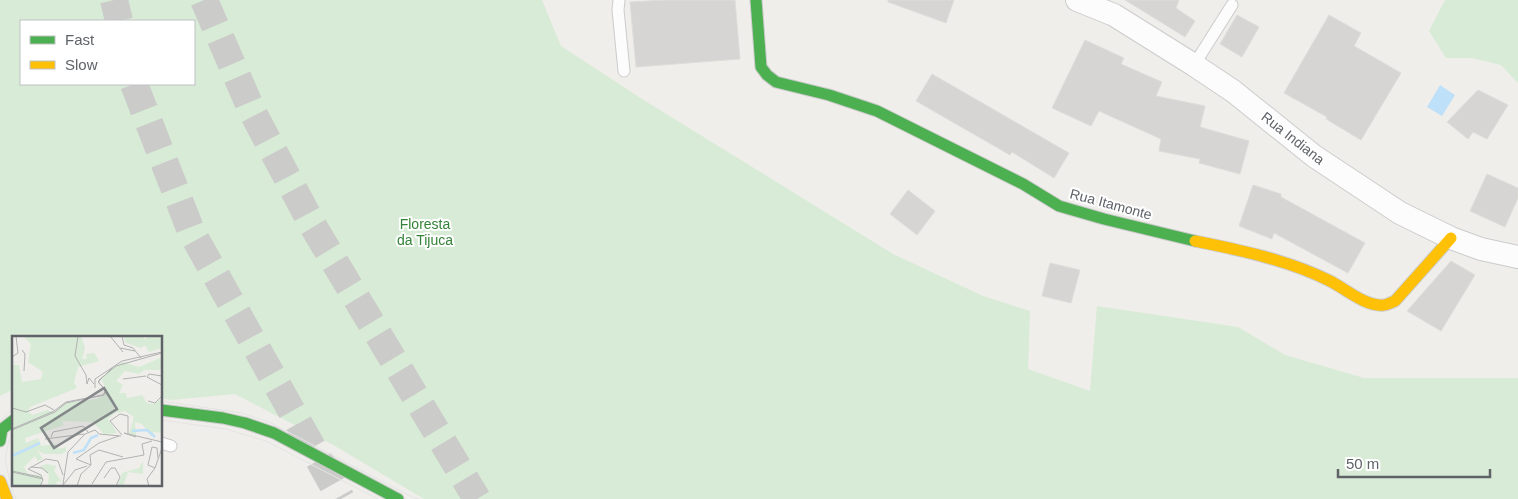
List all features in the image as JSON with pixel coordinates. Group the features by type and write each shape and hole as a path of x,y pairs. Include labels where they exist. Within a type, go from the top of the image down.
{"street":[{"name":"Rua Itamonte","path":"756,0 761,67 766,76 776,82 829,95 877,111 1023,184 1060,206 1104,219 1239,250 1292,265 1328,280 1367,302 1384,305 1395,301 1451,238"},
{"name":"Rua Indiana","path":"1077,0 1114,15 1194,64 1233,91 1314,156 1400,213 1451,238 1481,249 1518,257"},
{"path":"162,410 223,418 274,433 398,499"},
{"path":"0,441 2,430 12,422"},
{"path":"0,481 7,499"}],"lane":[{"path":"619,0 618,19 624,72"},
{"path":"1194,64 1232,5"},
{"path":"0,450 12,440"}],"green space":[{"name":"Floresta da Tijuca","path":"0,0 542,0 561,46 642,99 893,254 983,296 1030,311 1028,369 1090,391 1097,306 1238,327 1285,355 1364,378 1518,378 1518,499 424,499 335,446 235,394 171,400 162,398 162,336 12,336 12,390 0,396"},
{"path":"1445,0 1518,0 1518,83 1501,65 1472,58 1446,58 1429,31"}],"water":[{"path":"1440,85 1455,95 1442,116 1427,107"}],"building":[{"path":"735,0 740,59 636,67 630,2"},
{"path":"888,0 954,0 946,23 888,2"},
{"path":"1125,0 1179,0 1176,8 1195,21 1185,37"},
{"path":"1237,15 1259,27 1242,57 1220,44"},
{"path":"1329,15 1361,33 1354,46 1401,73 1361,140 1326,119 1327,117 1284,93"},
{"path":"1085,40 1124,58 1121,64 1162,82 1156,96 1205,106 1200,127 1249,141 1240,174 1199,163 1200,159 1159,151 1161,139 1099,111 1091,126 1052,108"},
{"path":"932,74 1069,153 1054,178 1012,152 1010,155 916,101"},
{"path":"1478,90 1508,105 1487,139 1473,132 1468,139 1447,122"},
{"path":"1487,174 1518,188 1518,198 1505,227 1470,211"},
{"path":"1253,185 1281,194 1281,197 1365,243 1348,273 1274,233 1272,239 1239,226"},
{"path":"908,190 935,211 917,235 890,214"},
{"path":"1451,261 1475,275 1441,331 1407,311"},
{"path":"1050,263 1080,270 1071,303 1042,296"}],"tunnel":[{"path":"114,0 119,20"},
{"path":"204,0 252,111 313,226 477,499"},
{"path":"134,85 191,231 341,499"}],"tram line":[{"path":"162,401 242,413 271,423 419,499"},
{"path":"0,421 12,409"},
{"path":"162,420 226,429 266,441 378,499"},
{"path":"12,431 5,459 16,499"}],"traffic: fast":[{"path":"756,0 761,67 776,82 829,95 877,111 1023,184 1059,206 1195,241"},
{"path":"162,410 223,418 274,433 398,499"},
{"path":"0,441 2,429 12,422"}],"traffic: slow":[{"path":"1195,241 1280,261 1328,280 1362,300 1377,305 1384,305 1395,301 1451,238"},
{"path":"0,481 7,499"}]}
